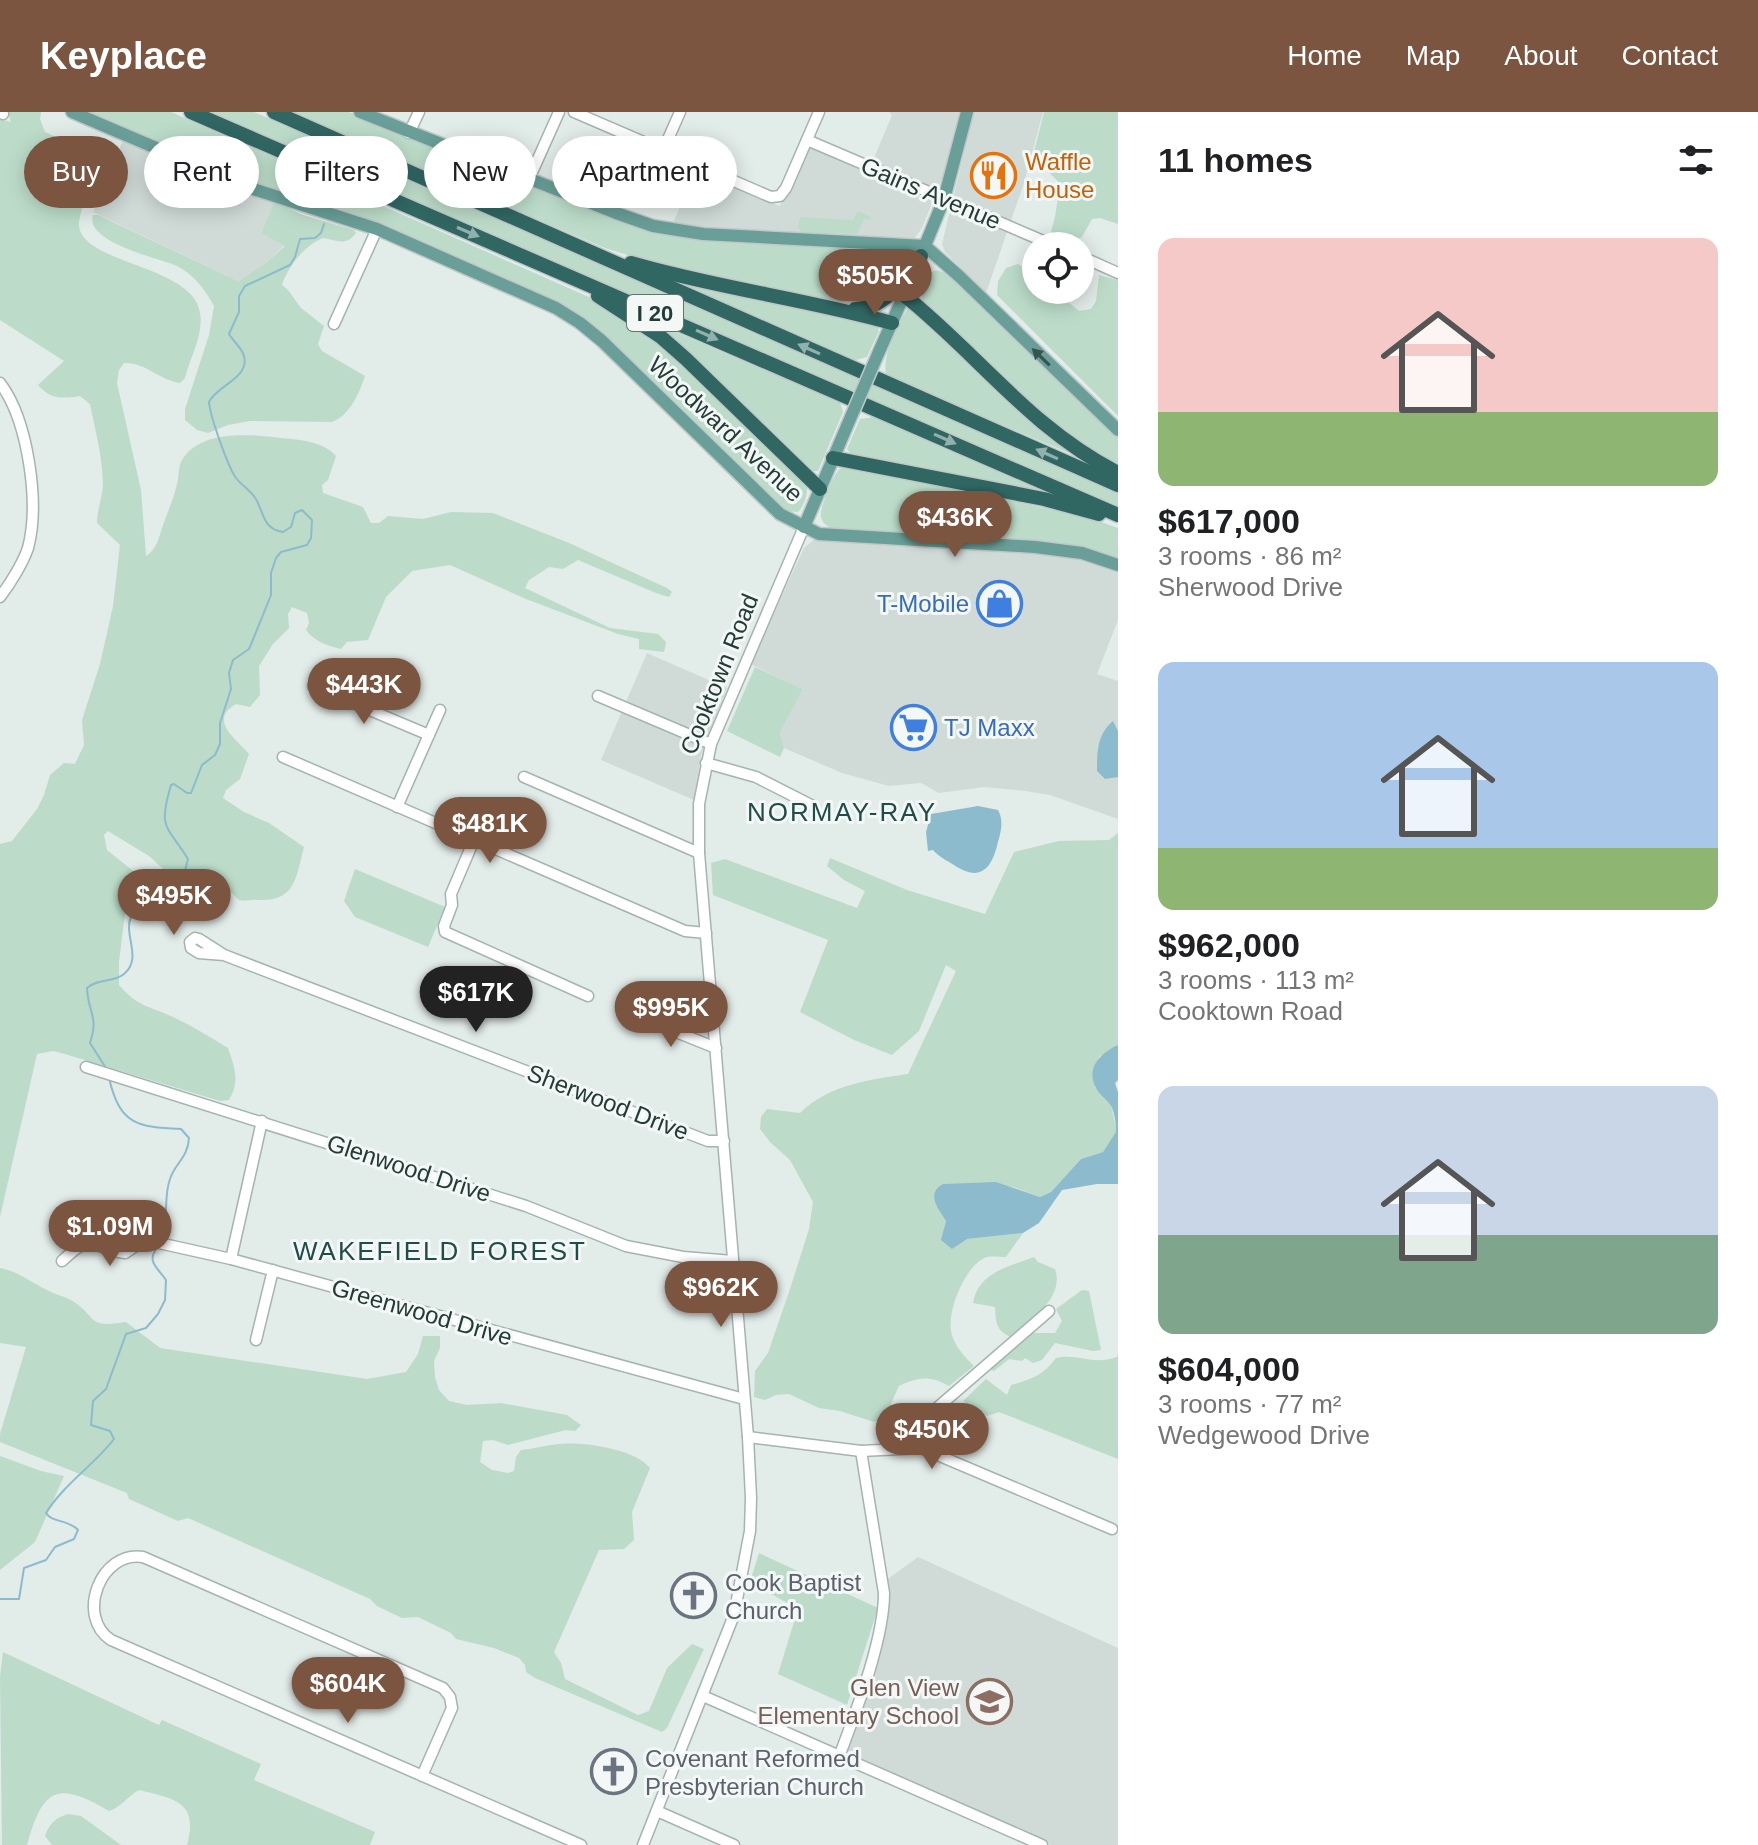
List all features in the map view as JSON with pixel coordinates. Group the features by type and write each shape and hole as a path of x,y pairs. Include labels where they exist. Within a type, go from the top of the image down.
{"highway":[{"name":"I 20","path":"191,112 1118,517"},
{"name":"I 20","path":"274,112 1118,485"},
{"path":"566,242 692,280 843,309 892,323"},
{"path":"843,309 862,309 883,301 894,292 923,251"},
{"path":"527,257 594,294 661,337 820,489"},
{"path":"904,295 942,327 1038,421 1082,453 1118,473"},
{"path":"833,458 1044,499 1118,517"}],"main road":[{"name":"Woodward Avenue","path":"72,112 250,188 377,229 556,308 580,323 780,514 819,534 1062,550 1118,565"},
{"path":"360,112 424,139"},
{"name":"Cooktown Road","path":"804,527 944,199 967,112"},
{"path":"536,182 616,213 676,231 923,251 960,277 1118,430"}],"street":[{"path":"409,133 419,112"},
{"path":"536,163 559,112"},
{"path":"574,112 629,136"},
{"path":"670,136 680,112"},
{"path":"737,183 776,197 786,188 819,112"},
{"name":"Gains Avenue","path":"807,140 1022,232"},
{"path":"334,324 377,229"},
{"path":"1094,262 1118,273"},
{"path":"0,383 12,405 23,438 30,469 33,512 28,549 0,597"},
{"name":"Cooktown Road","path":"643,1845 730,1626 742,1579 751,1509 748,1437 699,853 699,804 711,744 804,527"},
{"path":"313,686 429,735"},
{"path":"598,696 711,744"},
{"path":"397,807 440,710"},
{"path":"283,757 685,931 706,933"},
{"path":"706,763 756,777 811,805"},
{"path":"524,777 699,853"},
{"path":"474,840 452,890 452,905 444,926 445,932 588,996"},
{"name":"Sherwood Drive","path":"224,955 708,1141 724,1141"},
{"path":"639,1017 716,1048"},
{"name":"Glenwood Drive","path":"86,1067 526,1206 626,1246 683,1257 733,1261"},
{"path":"231,1259 262,1121"},
{"name":"Greenwood Drive","path":"62,1261 86,1242 125,1253 143,1241 150,1241 273,1270 744,1399"},
{"path":"256,1340 273,1270"},
{"path":"921,1448 923,1431 930,1414 1049,1311"},
{"path":"748,1437 861,1451 921,1448 1112,1529"},
{"path":"839,1757 884,1615 884,1593 861,1451"},
{"path":"422,1776 452,1708 447,1692 438,1686 135,1555 118,1560 106,1571 93,1606 96,1623 102,1633 116,1642 422,1776 581,1845"},
{"path":"703,1696 1042,1845"},
{"path":"657,1811 734,1845"}],"shaded area":[{"path":"889,112 960,112 943,176 922,228 914,239 732,233 672,225 680,208 737,208 737,187 780,206 803,153 810,146 869,170 892,115"},
{"path":"974,112 1043,112 1024,183 986,293 945,252 942,244"},
{"path":"128,140 144,146 144,208 259,208 259,193 275,200 261,233 285,245 266,263 238,281 93,212 95,208 128,208"},
{"path":"816,538 1067,554 1118,568 1118,620 1097,674 1118,681 1118,819 1050,795 1025,791 984,787 939,793 921,783 889,786 842,773 784,748 780,733 803,689 750,664 804,548"},
{"path":"647,653 727,688 701,755 694,800 601,760"},
{"name":"Glen View Elementary School","path":"918,1557 1118,1648 1118,1845 1051,1845 858,1762 849,1754 847,1748 888,1609 885,1581"}],"green space":[{"path":"8,112 41,112 45,132 54,136 24,136 24,208 83,208 79,222 83,236 95,247 178,284 193,297 200,313 198,338 185,378 180,383 132,363 124,363 119,370 117,383 141,490 146,556 157,542 178,481 181,462 190,451 199,444 223,436 262,436 307,441 330,450 336,456 328,480 322,485 323,493 363,507 371,523 379,523 388,516 423,519 451,512 493,513 569,543 672,592 669,597 656,593 578,560 563,569 549,567 529,580 525,588 610,628 658,634 666,642 664,652 639,649 639,639 526,599 450,565 412,571 386,597 368,640 347,642 341,649 313,638 306,630 309,623 307,613 292,607 288,614 289,628 273,644 259,666 260,695 250,707 236,704 224,717 224,724 232,737 249,754 240,779 226,790 223,798 269,823 304,847 292,886 280,897 270,900 239,900 212,877 192,871 184,877 169,874 149,856 108,831 104,835 107,850 152,886 139,897 127,897 119,985 138,1002 180,1020 228,1048 235,1075 229,1100 220,1101 53,1051 37,1054 0,1217 0,844 12,841 37,809 50,775 64,763 75,764 84,745 82,720 100,664 113,606 120,545 97,523 103,476 90,404 80,396 57,397 43,390 38,385 64,361 0,320 0,119 11,122"},
{"path":"84,112 171,112 225,136 144,136"},
{"path":"211,112 254,112 309,136 275,136 275,140"},
{"path":"286,112 349,112 424,142 424,171 408,164 408,136 342,136"},
{"path":"1044,112 1118,112 1118,224 1100,218 1092,219 1085,232 1051,232 1060,184 1033,156"},
{"path":"259,151 275,158 275,192 259,185"},
{"path":"408,180 424,187 424,206 408,199"},
{"path":"536,186 552,192 552,208 592,208 638,226 897,252 904,259 900,277 892,289 857,305 686,273 605,248 511,208 536,208"},
{"path":"274,202 275,208 287,208 354,230 356,233 349,240 323,238 310,246 293,264 282,285 301,308 324,326 318,344 322,351 365,376 349,409 332,422 250,421 208,433 197,430 185,420 185,409 209,335 214,306 189,274 177,266 111,241 93,225 93,215 238,281 285,246 261,233"},
{"path":"313,208 388,208 591,298 657,341 806,484 806,495 798,512 785,511 583,321"},
{"path":"429,208 473,208 1118,491 1118,511"},
{"path":"858,211 871,217 871,220 864,219 857,234 803,236 798,227 800,217 853,220"},
{"path":"1018,264 1022,266 1022,304 1070,304 1079,311 1091,309 1096,301 1099,275 1118,280 1118,416 997,295 998,281 1006,268"},
{"path":"937,270 948,274 1118,433 1118,468 1063,434 926,305 921,293 923,281 929,273"},
{"path":"663,276 876,324 879,331 867,357 852,361"},
{"path":"910,306 1076,456 886,375 886,358 892,339"},
{"path":"647,320 840,402 843,412 818,471 811,471"},
{"path":"874,417 1064,500 853,456 847,449 860,419"},
{"path":"851,466 1090,518 1118,528 1118,558 1045,542 835,530 823,522 822,507 836,473 843,467"},
{"path":"755,667 803,689 780,733 784,748 780,757 727,731"},
{"path":"1118,833 1118,1045 1099,1057 1095,1087 1111,1105 1117,1132 1103,1152 1081,1159 1051,1192 1040,1197 1013,1187 943,1184 941,1213 946,1221 944,1229 967,1239 1023,1233 1006,1257 987,1257 971,1269 954,1303 952,1335 958,1348 974,1366 949,1386 924,1378 899,1386 885,1417 874,1422 819,1408 789,1394 765,1400 754,1397 755,1371 768,1353 791,1286 809,1229 813,1202 790,1160 760,1129 761,1117 767,1109 800,1113 837,1089 908,1074 956,971 946,965 919,1031 892,1055 854,1040 800,1012 828,940 713,895 711,863 725,859 857,908 865,891 827,866 830,858 907,890 985,914 1014,852 1059,841 1109,840"},
{"path":"355,869 445,907 428,947 355,917 344,901"},
{"path":"1034,1257 1055,1269 1055,1289 1044,1307 1013,1338 998,1326 995,1307 973,1303 981,1284 988,1277"},
{"path":"0,1268 71,1300 93,1320 104,1324 126,1322 160,1348 367,1379 406,1372 418,1354 423,1336 440,1336 440,1348 434,1361 435,1377 439,1390 449,1401 467,1405 501,1403 567,1415 581,1425 575,1431 566,1430 508,1445 493,1440 483,1441 480,1462 492,1470 514,1471 516,1457 521,1450 569,1443 621,1451 643,1461 650,1468 632,1512 634,1540 624,1549 599,1550 554,1652 565,1679 638,1715 649,1711 667,1668 692,1644 704,1649 667,1728 662,1732 535,1678 526,1672 519,1658 456,1639 451,1633 418,1617 402,1618 377,1606 370,1599 188,1518 178,1521 129,1499 127,1493 0,1442 26,1347 0,1343"},
{"path":"1082,1290 1089,1291 1101,1350 1055,1343 1042,1360 1033,1363 1025,1358 1022,1361 1009,1359 994,1371 991,1370 990,1367 1031,1333 1055,1333 1062,1321 1056,1309"},
{"path":"1118,1353 1118,1459 999,1412 987,1416 963,1401 986,1379 1007,1395 1011,1385 1036,1376 1056,1358 1100,1360 1117,1357"},
{"path":"0,1456 64,1476 35,1542 0,1570"},
{"path":"759,1553 878,1608 847,1705 778,1674 798,1609 750,1582"},
{"path":"3,1652 159,1725 162,1720 261,1764 254,1780 375,1832 370,1845 187,1845 189,1819 181,1804 139,1790 109,1811 77,1796 65,1793 55,1795 39,1811 27,1845 2,1845 0,1677"},
{"path":"68,1814 81,1816 121,1845 52,1845 45,1836 49,1828 57,1819"}],"water":[{"path":"1113,721 1118,731 1118,777 1105,779 1097,771 1098,750 1104,732"},
{"path":"978,806 998,810 1000,834 989,865 984,870 971,873 933,850 928,851 926,832 931,814"},
{"path":"1118,1045 1118,1080 1115,1083 1118,1092 1118,1184 1062,1190 1039,1223 1023,1233 967,1239 952,1249 941,1240 946,1221 934,1197 943,1184 996,1182 1040,1197 1051,1192 1081,1159 1103,1152 1116,1132 1115,1122 1111,1106 1095,1086 1093,1073 1101,1056"}],"waterway":[{"path":"106,1068 90,1043 93,1020 87,988 124,974 132,961 131,917 155,910 171,883 183,878 188,859 165,819 171,785 191,793 202,765 215,755 220,744 220,723 231,689 229,673 233,660 249,649 252,642 271,595 271,573 276,558 281,552 307,545 311,538 312,520 302,510 295,513 291,527 283,532 268,525 255,497 233,472 209,402 237,376 245,364 243,353 229,334 239,312 239,296 245,286 290,265 300,239 315,238 324,224"},
{"path":"109,1078 113,1094 125,1114 153,1127 181,1129 189,1138 186,1151 168,1186 162,1239"},
{"path":"0,1599 19,1599 24,1568 46,1560 55,1547 74,1539 78,1530 46,1513 61,1493 114,1439 110,1431 91,1425 93,1401 106,1389 126,1334 146,1328 165,1300 166,1280 153,1261 157,1248"}],"place":[{"name":"Waffle House","path":"994,175"},
{"name":"T-Mobile","path":"1000,603"},
{"name":"TJ Maxx","path":"913,727"},
{"name":"Cook Baptist Church","path":"694,1596"},
{"name":"Glen View Elementary School","path":"990,1701"},
{"name":"Covenant Reformed Presbyterian Church","path":"614,1772"}],"district":[{"name":"NORMAY-RAY","path":"842,812"},
{"name":"WAKEFIELD FOREST","path":"440,1251"}]}
